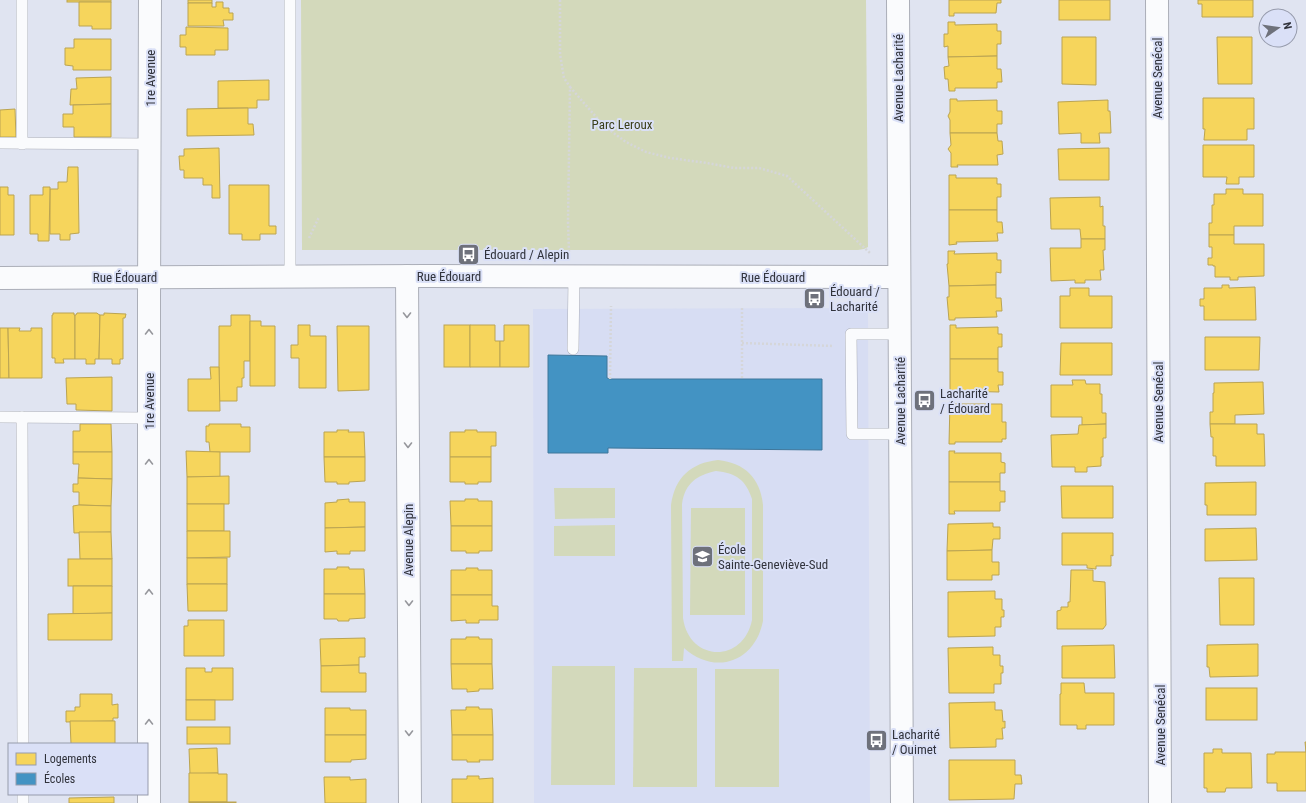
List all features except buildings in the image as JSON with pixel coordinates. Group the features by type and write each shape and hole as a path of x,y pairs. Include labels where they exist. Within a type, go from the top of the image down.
{"street":[{"name":"1re Avenue","path":"149,803 150,0"},
{"name":"Avenue Lacharité","path":"898,0 902,803"},
{"name":"Avenue Senécal","path":"1157,0 1160,803"},
{"name":"Avenue Alepin","path":"406,276 410,803"},
{"name":"Rue Édouard","path":"0,278 899,276"}],"lane":[{"path":"22,0 22,144"},
{"path":"290,0 290,277"},
{"path":"0,143 150,144"},
{"path":"573,349 574,277"},
{"path":"899,334 850,334 852,434 900,434"},
{"path":"0,417 149,418"},
{"path":"22,417 23,743"}],"path":[{"path":"560,0 560,54 564,78 604,126 626,142 646,152 670,158 734,168 759,168 787,176 870,252"},
{"path":"569,253 570,87"},
{"path":"307,241 319,217"},
{"path":"610,379 611,306"},
{"path":"742,306 742,378"},
{"path":"742,343 821,346"}],"shaded area":[{"name":"École Sainte-Geneviève-Sud","path":"865,308 868,312 870,803 534,803 533,309"}],"green space":[{"name":"Parc Leroux","path":"301,0 866,0 868,247 858,250 302,250"},
{"path":"718,460 736,464 743,468 755,480 761,495 763,505 763,621 759,635 752,646 743,655 732,660 721,663 708,661 696,657 684,648 683,661 672,661 671,505 676,487 686,473 700,464","holes":["716,471 735,476 743,482 750,492 752,499 752,620 747,634 738,644 728,650 716,652 705,650 695,643 687,633 683,618 682,504 686,491 693,481 709,473"]},
{"path":"554,488 615,488 615,518 555,519"},
{"path":"691,508 745,508 745,615 690,615"},
{"path":"615,525 615,556 554,556 554,526"},
{"path":"552,666 615,666 615,785 551,785"},
{"path":"634,668 697,668 697,787 633,787"},
{"path":"715,669 779,669 779,787 715,787"}],"place":[{"name":"Édouard / Alepin","path":"468,254"},
{"name":"Édouard / Lacharité","path":"815,298"},
{"name":"Lacharité / Édouard","path":"925,400"},
{"name":"École Sainte-Geneviève-Sud","path":"702,556"},
{"name":"Lacharité / Ouimet","path":"876,741"}]}
